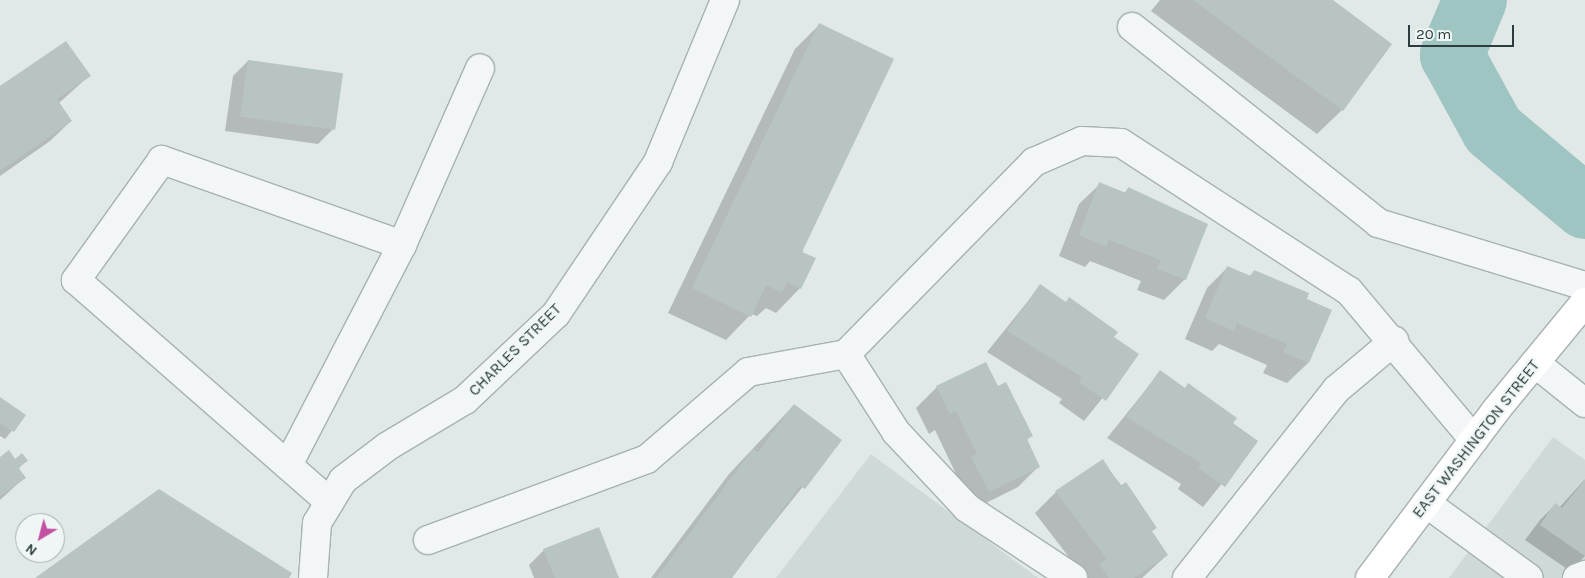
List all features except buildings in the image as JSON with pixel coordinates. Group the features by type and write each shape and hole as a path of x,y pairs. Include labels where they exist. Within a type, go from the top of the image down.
{"main road":[{"name":"EAST WASHINGTON STREET","path":"1370,578 1474,440 1585,302"}],"street":[{"name":"CHARLES STREET","path":"313,578 317,523 343,480 388,446 465,400 556,314 658,162 724,0"},
{"path":"1132,27 1378,223 1585,286"},
{"path":"288,465 402,245 480,68"},
{"path":"428,540 647,459 748,372 846,354 1034,162 1082,141 1121,143 1349,292 1394,341 1474,440"},
{"path":"330,502 76,280 162,160 402,245"},
{"path":"1186,578 1338,389 1394,341"},
{"path":"846,354 896,432 967,508 1073,578"},
{"path":"1535,363 1585,403"},
{"path":"1426,503 1529,578"},
{"path":"1577,578 1585,575"}],"shaded area":[{"path":"1553,437 1585,460 1585,578 1449,578"},
{"path":"871,454 1038,578 776,578"}],"waterway":[{"path":"1475,0 1452,55 1493,130 1585,207"}]}
